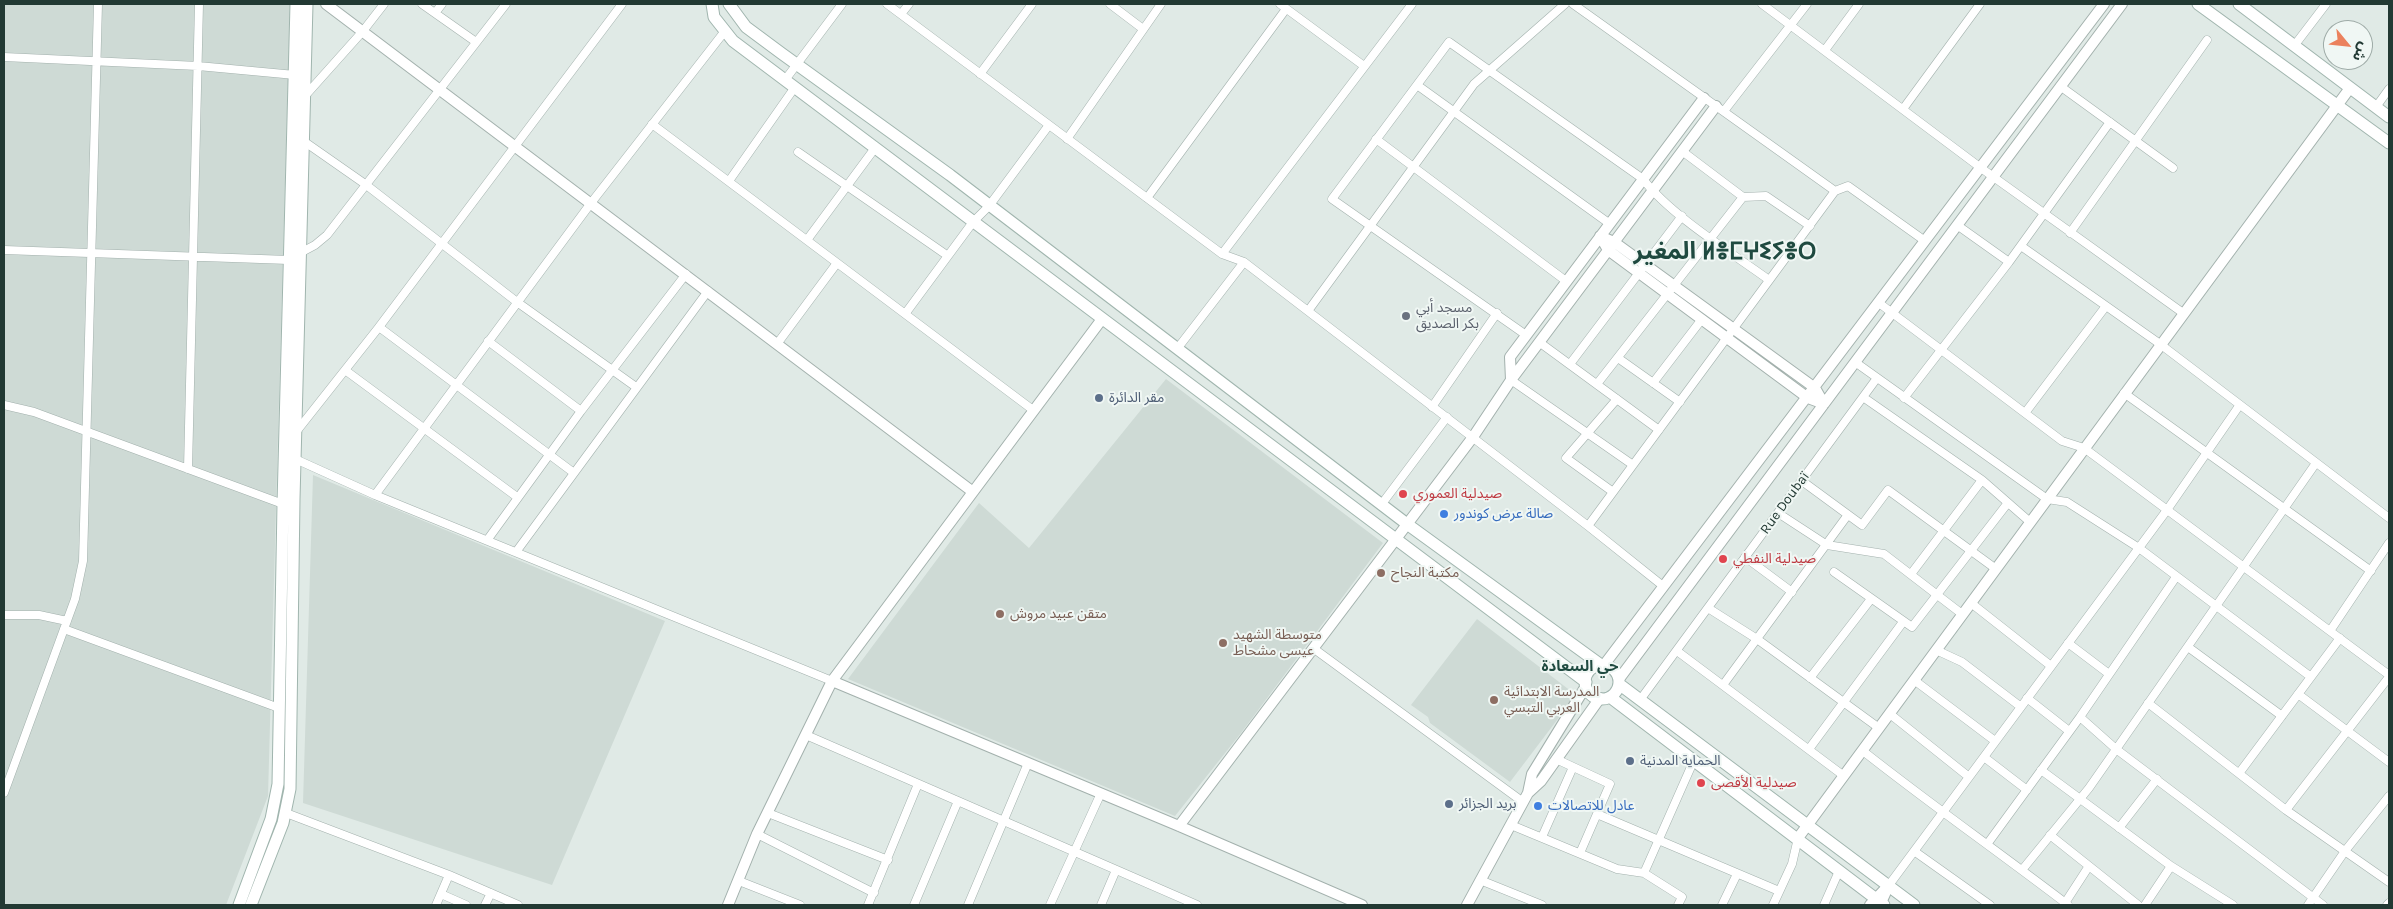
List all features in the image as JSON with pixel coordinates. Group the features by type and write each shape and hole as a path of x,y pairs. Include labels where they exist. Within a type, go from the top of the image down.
{"main road":[{"path":"251,905 286,813 290,789 290,457 285,438 296,4"},
{"path":"239,905 271,819 277,796 283,504 290,457 296,433 302,140 307,4"},
{"path":"712,4 714,17 733,41 1586,684 1591,694 1605,698 1694,760 1798,838 1878,904"},
{"path":"729,4 746,27 989,206 1381,505 1602,665 1612,668 1619,682 1640,700 1914,905"},
{"path":"2198,4 2389,143"},
{"path":"2239,4 2389,117"},
{"path":"1586,684 1588,672 1602,665"},
{"path":"1605,698 1619,682"}],"street":[{"path":"4,793 78,587 83,561 98,4"},
{"path":"188,469 200,4"},
{"path":"326,4 973,492"},
{"path":"304,97 363,31 384,4"},
{"path":"422,4 476,42"},
{"path":"435,13 442,4"},
{"path":"300,253 324,239 506,4"},
{"path":"285,438 296,433 379,327 622,4"},
{"path":"785,80 842,4"},
{"path":"887,4 1222,254 1244,262 1473,437 1663,586"},
{"path":"901,14 909,4"},
{"path":"980,74 1032,4"},
{"path":"1110,4 1143,29"},
{"path":"1067,139 1161,4"},
{"path":"1222,254 1412,4"},
{"path":"1308,311 1474,84 1564,4"},
{"path":"1573,4 1836,191"},
{"path":"1762,4 1980,168 2183,313"},
{"path":"1179,826 1473,437 1511,380 1682,151 1807,4"},
{"path":"1824,50 1859,4"},
{"path":"1903,109 1980,4"},
{"path":"1602,665 1808,398 2104,4"},
{"path":"1619,682 2122,4"},
{"path":"2294,46 2326,4"},
{"path":"1147,198 1283,6 1364,66"},
{"path":"375,495 591,203 724,31"},
{"path":"2070,233 2207,40"},
{"path":"1526,335 1497,313 1369,227 1332,199 1449,42 1643,180 1652,191 1682,216 1770,280"},
{"path":"4,57 198,66 295,75"},
{"path":"1417,85 1610,224"},
{"path":"2060,86 2173,168"},
{"path":"729,181 795,87"},
{"path":"1773,905 1792,864 1798,838 2350,88"},
{"path":"2376,107 2389,89"},
{"path":"1511,380 1510,357 1704,98"},
{"path":"1904,398 2021,246 2110,122"},
{"path":"652,124 1033,410"},
{"path":"905,314 973,222 989,206 1049,126"},
{"path":"1376,139 1412,168 1566,281"},
{"path":"302,140 365,184 517,302 636,388"},
{"path":"807,240 875,148"},
{"path":"1682,151 1743,197 1766,196 1810,226"},
{"path":"798,152 948,256"},
{"path":"1588,526 1836,191 1848,186 1925,241"},
{"path":"1597,384 1743,197"},
{"path":"1570,364 1682,216"},
{"path":"1957,225 2009,262"},
{"path":"1600,236 1671,290 1702,319 1727,338 1808,398 1824,404"},
{"path":"2021,246 2160,344 2389,518"},
{"path":"4,250 289,260"},
{"path":"1177,349 1244,262"},
{"path":"777,344 837,263"},
{"path":"488,539 581,411 686,274"},
{"path":"1671,290 1734,328 1815,388 1824,404"},
{"path":"516,552 708,291"},
{"path":"1878,303 2062,441 2084,448 2389,676 2286,810"},
{"path":"2025,413 2106,306"},
{"path":"1432,407 1497,313"},
{"path":"728,905 757,834 832,681 1102,319"},
{"path":"1653,384 1702,319"},
{"path":"379,327 574,473"},
{"path":"488,341 581,411"},
{"path":"1539,342 1659,430"},
{"path":"1618,358 1680,402"},
{"path":"1855,362 2047,499 2067,502 2139,548 2311,677"},
{"path":"345,370 517,497"},
{"name":"Rue Doubaï","path":"1640,700 1877,378"},
{"path":"1511,380 1633,465"},
{"path":"2124,393 2370,571"},
{"path":"1863,397 1982,480 2007,504 2030,522"},
{"path":"1613,492 1566,458 1617,399"},
{"path":"4,405 34,412 283,504"},
{"path":"1878,904 1914,851 2167,510 2240,406"},
{"path":"1381,505 1446,418"},
{"path":"290,457 375,495 488,539 1101,793 1361,905"},
{"path":"2022,870 2080,799 2316,463"},
{"path":"1910,574 1945,531 1982,480"},
{"path":"1802,481 1847,516 1862,525 1888,490 1996,569"},
{"path":"1834,572 1912,627 2007,504"},
{"path":"1778,513 1827,545 1884,554 1962,614"},
{"path":"1723,685 1847,516"},
{"path":"2330,631 2389,543"},
{"path":"1745,557 1792,592"},
{"path":"1988,843 2080,717 2176,577"},
{"path":"1810,678 1871,599"},
{"path":"1971,603 2051,666"},
{"path":"1708,608 1844,701 1879,728"},
{"path":"4,615 39,615 279,708"},
{"path":"1809,749 1904,622"},
{"path":"2240,772 2340,638"},
{"path":"2068,643 2109,674"},
{"path":"2188,647 2282,716"},
{"path":"1313,648 1526,798"},
{"path":"1936,650 1962,662 2021,707"},
{"path":"1677,651 1844,776"},
{"path":"1914,680 1995,741"},
{"path":"1526,798 1532,774 1586,684"},
{"path":"2298,694 2389,762"},
{"path":"1467,905 1526,798 1605,698"},
{"path":"2027,698 2069,731"},
{"path":"2148,703 2240,772 2286,810 2389,882"},
{"path":"1890,714 1969,777"},
{"path":"2080,717 2116,749 2323,905"},
{"path":"806,735 1116,870 1182,903 1197,905"},
{"path":"1863,751 1942,814 1988,843 2067,904 2089,866"},
{"path":"1984,757 2027,790"},
{"path":"1556,759 1610,784 1580,853"},
{"path":"1644,873 1694,760"},
{"path":"968,905 1028,763"},
{"path":"1542,837 1573,767"},
{"path":"2041,770 2171,866 2232,905"},
{"path":"2119,828 2157,779"},
{"path":"868,905 918,784"},
{"path":"1050,905 1101,793"},
{"path":"2308,905 2345,851 2389,796"},
{"path":"914,905 958,801"},
{"path":"768,812 888,860"},
{"path":"286,813 449,875 518,905"},
{"path":"1597,814 1779,891"},
{"path":"1511,825 1617,869 1644,873 1682,897 1678,905"},
{"path":"757,834 874,893"},
{"path":"2050,835 2138,905"},
{"path":"1914,851 1990,905"},
{"path":"2145,905 2171,866"},
{"path":"1101,905 1116,870"},
{"path":"1824,905 1839,871"},
{"path":"1722,905 1737,874"},
{"path":"436,905 449,875"},
{"path":"1480,880 1542,905"},
{"path":"739,881 800,905"},
{"path":"485,905 491,893"},
{"path":"441,894 466,905"}],"shaded area":[{"path":"4,4 290,4 268,796 226,905 4,905"},
{"path":"1166,379 1383,543 1241,733 1175,816 848,679 979,503 1029,548"},
{"path":"313,475 665,621 552,885 303,803"},
{"name":"المدرسة الابتدائية العربي التبسي","path":"1477,619 1576,695 1510,782 1430,723 1428,717 1411,705"}],"place":[{"name":"مسجد أبي بكر الصديق","path":"1406,316"},
{"name":"مقر الدائرة","path":"1099,398"},
{"name":"صيدلية العموري","path":"1403,494"},
{"name":"صالة عرض كوندور","path":"1444,514"},
{"name":"صيدلية النفطي","path":"1723,559"},
{"name":"مكتبة النجاح","path":"1381,573"},
{"name":"متقن عبيد مروش","path":"1000,614"},
{"name":"متوسطة الشهيد عيسى مشحاط","path":"1223,643"},
{"name":"المدرسة الابتدائية العربي التبسي","path":"1494,700"},
{"name":"الحماية المدنية","path":"1630,761"},
{"name":"صيدلية الأقصى","path":"1701,783"},
{"name":"بريد الجزائر","path":"1449,804"},
{"name":"عادل للاتصالات","path":"1538,806"}],"district":[{"name":"المغير ⵍⴻⵎⵖⵉⵢⴻⵔ","path":"1725,252"},
{"name":"حي السعادة","path":"1580,667"}]}
